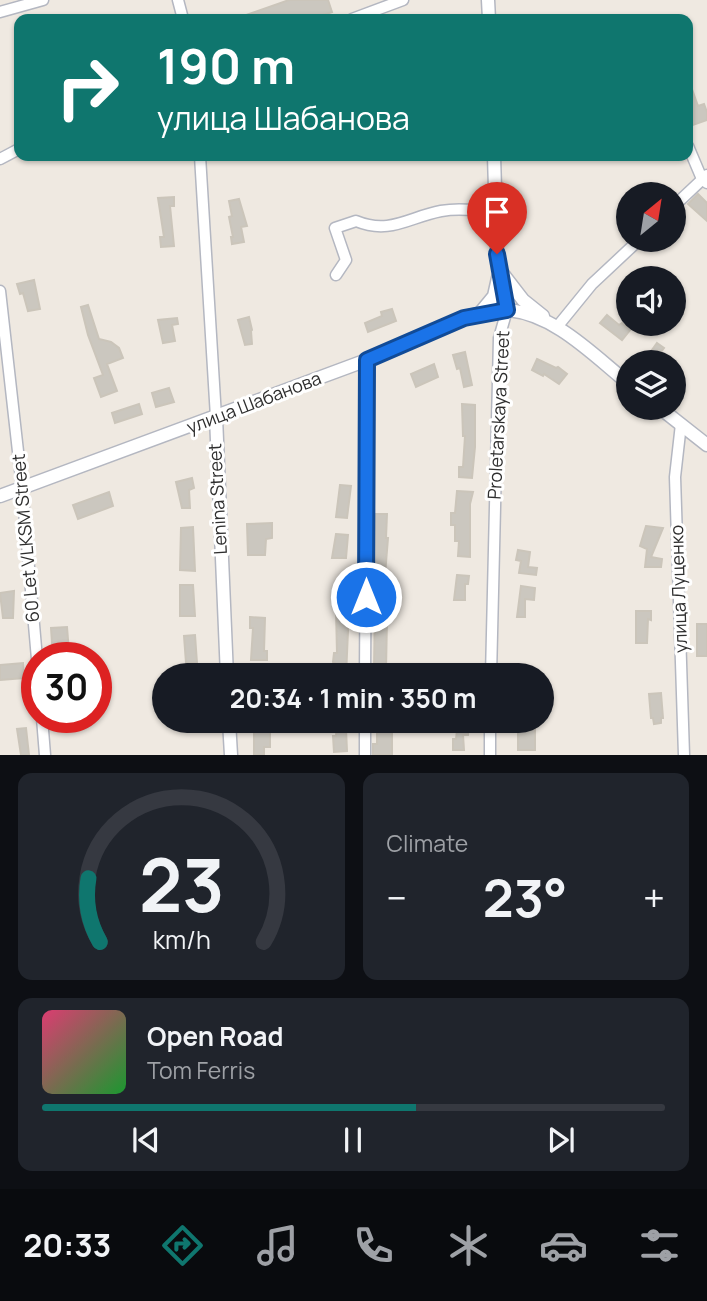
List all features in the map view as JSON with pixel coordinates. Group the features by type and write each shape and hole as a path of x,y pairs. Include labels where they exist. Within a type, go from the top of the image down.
{"street":[{"path":"0,12 43,0"},
{"path":"365,14 403,0"},
{"path":"686,196 705,179 693,156"},
{"name":"Lenina Street","path":"200,161 216,417 226,663"},
{"name":"Proletarskaya Street","path":"491,663 499,338 507,310 499,267 494,161"},
{"path":"336,275 345,260 335,228 356,221 370,227 383,228 439,211 457,209 496,214"},
{"path":"557,327 592,284 626,252"},
{"path":"480,313 494,296 499,267"},
{"path":"499,267 510,286 523,300 616,374"},
{"name":"60 Let VLKSM Street","path":"0,291 22,487 36,642"},
{"path":"507,310 557,327"},
{"name":"улица Шабанова","path":"0,496 367,360 464,318 507,310"},
{"path":"365,663 367,360"},
{"path":"676,420 707,445"},
{"name":"улица Луценко","path":"681,424 675,477 684,755"},
{"path":"43,733 45,755"},
{"path":"230,733 231,755"},
{"path":"365,733 365,755"},
{"path":"490,755 491,733"}],"building":[{"path":"289,0 328,0 332,12 326,14 249,14"},
{"path":"693,92 698,106 704,104 707,120 693,125"},
{"path":"698,194 707,203 707,221 688,204"},
{"path":"174,197 174,206 170,206 174,246 161,247 160,237 164,237 158,198"},
{"path":"239,199 247,226 241,227 244,242 232,244 229,201"},
{"path":"34,280 40,309 28,311 23,293 20,294 17,284"},
{"path":"88,305 99,339 111,342 119,348 123,358 107,364 117,391 101,397 94,378 103,375 81,307"},
{"path":"392,309 396,321 368,332 365,323 382,316 381,312"},
{"path":"607,315 616,322 616,335 600,323"},
{"path":"249,317 252,344 245,345 238,320"},
{"path":"177,318 178,324 172,325 175,341 163,343 158,320"},
{"path":"657,343 664,348 662,350 652,350"},
{"path":"465,352 472,385 464,387 460,368 457,369 453,355"},
{"path":"537,359 558,367 567,374 559,384 544,374 543,376 532,370"},
{"path":"434,364 438,377 416,387 411,374"},
{"path":"169,388 174,402 156,407 152,393"},
{"path":"139,404 142,414 115,423 112,413"},
{"path":"462,404 475,405 472,478 459,477 459,467 463,467 465,436"},
{"path":"192,478 194,488 189,490 190,508 182,508 176,482"},
{"path":"340,485 351,486 347,518 336,517"},
{"path":"457,491 473,492 470,504 470,557 458,556 459,541 455,541 455,525 451,525"},
{"path":"109,492 113,506 78,519 73,505"},
{"path":"375,514 387,514 385,575 389,576 388,589 373,588"},
{"path":"272,523 272,538 266,539 265,555 248,555 247,524"},
{"path":"646,526 663,528 651,557 662,559 661,567 645,567 647,549 640,546"},
{"path":"193,527 195,571 180,570 181,528"},
{"path":"336,534 348,535 346,558 332,558"},
{"path":"518,550 530,552 528,567 537,568 536,575 519,573 521,561 516,560"},
{"path":"457,575 469,576 468,584 465,584 465,600 454,600"},
{"path":"180,585 193,585 195,616 180,616"},
{"path":"521,586 535,588 534,600 525,599 525,617 517,617"},
{"path":"14,591 13,618 3,618 0,593"},
{"path":"375,603 383,603 383,619 387,619 386,663 374,663"},
{"path":"336,610 347,610 347,663 333,662 334,653 337,653"},
{"path":"636,611 651,611 647,643 636,643"},
{"path":"250,617 265,618 264,651 267,651 267,660 251,660 253,628 250,628"},
{"path":"697,624 707,624 707,656 697,656"},
{"path":"67,627 68,642 52,642 51,628"},
{"path":"195,635 197,663 186,663 184,636"},
{"path":"21,663 21,678 0,680 0,665"},
{"path":"661,693 663,718 661,723 654,724 649,694"},
{"path":"17,729 21,729 21,733 27,733 29,755 21,755"},
{"path":"254,733 270,733 270,747 264,747 264,755 254,755"},
{"path":"336,733 346,733 347,751 334,752 333,736"},
{"path":"377,733 392,733 392,755 373,755 373,744 377,744"},
{"path":"457,733 468,733 463,735 464,750 453,750 453,739 456,739"},
{"path":"518,733 535,733 535,750 518,750"}],"route":[{"path":"366,597 367,360 464,318 507,310 497,254"}]}
